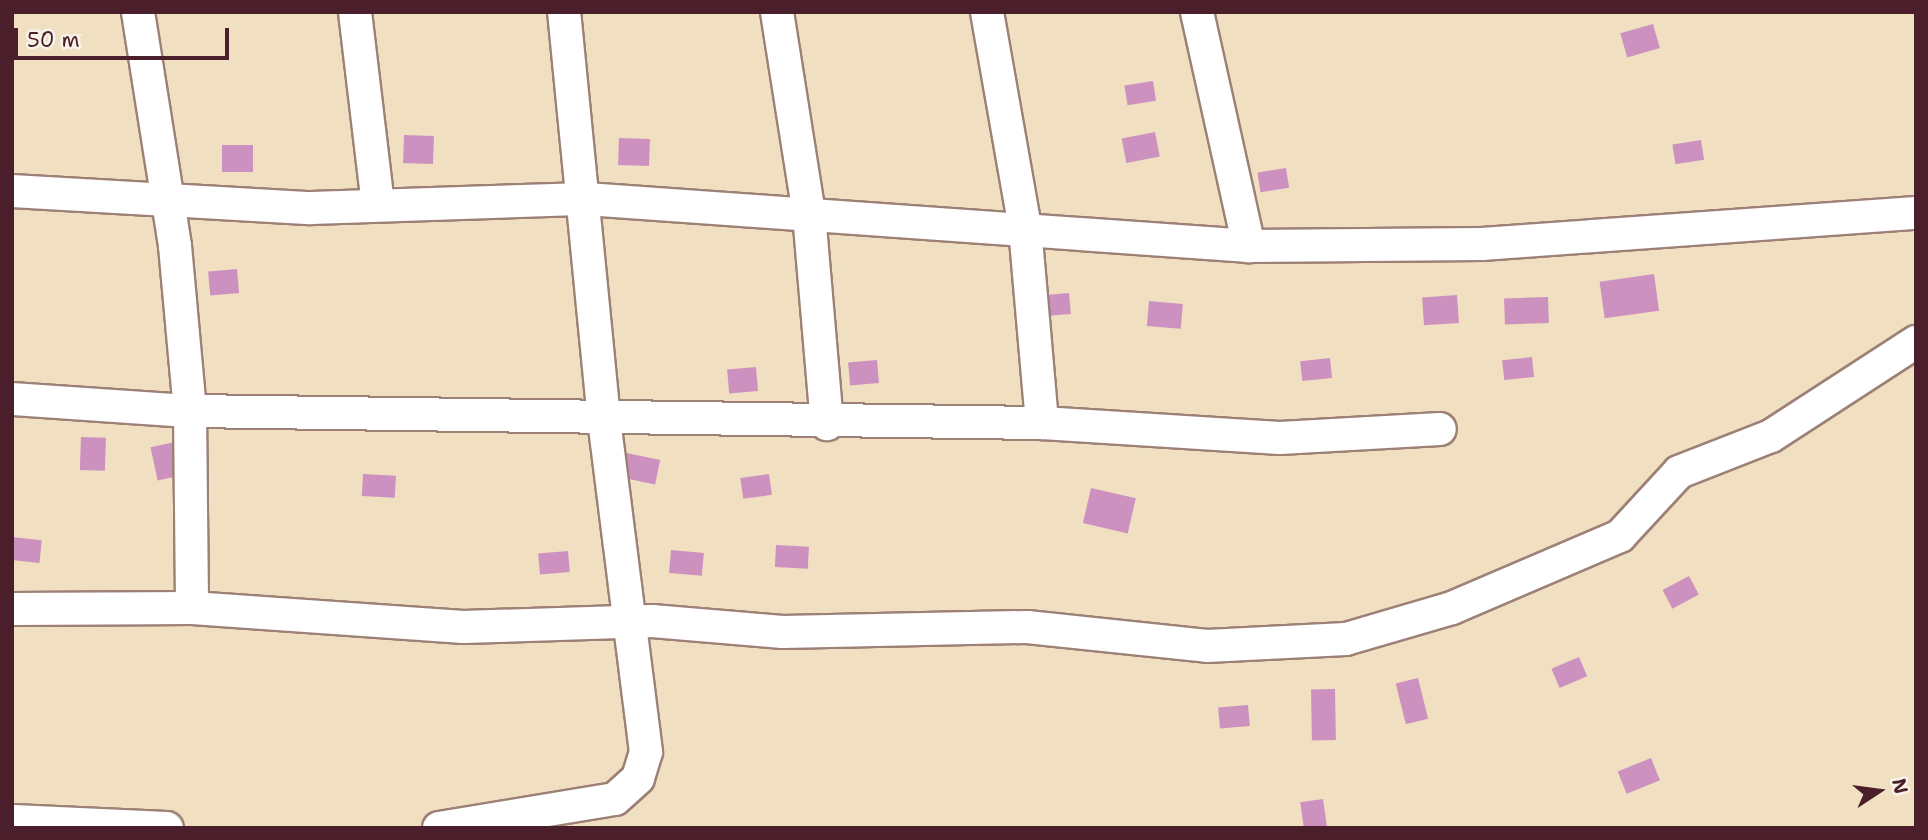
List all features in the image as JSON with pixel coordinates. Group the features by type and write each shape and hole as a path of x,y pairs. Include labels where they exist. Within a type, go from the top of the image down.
{"street":[{"path":"138,12 168,202 190,411 192,608"},
{"path":"355,12 378,205"},
{"path":"439,828 583,809 614,799 638,778 646,752 604,419 586,199 564,12"},
{"path":"777,12 809,214 827,424"},
{"path":"987,12 1025,228 1042,423"},
{"path":"1197,12 1249,246"},
{"path":"12,191 168,202 378,205 586,199 1025,228 1249,246 1482,244 1916,214"},
{"path":"12,609 192,608 463,627 630,625 675,621 783,632 1027,627 1207,646 1346,639 1452,608 1611,541 1679,472 1771,436 1916,342"},
{"path":"12,399 190,411 827,424 1042,423 1280,438 1440,429"},
{"path":"12,821 167,828"}],"building":[{"path":"1653,24 1660,48 1627,57 1620,33"},
{"path":"1153,81 1156,101 1127,105 1124,86"},
{"path":"1155,132 1160,157 1126,163 1122,138"},
{"path":"404,135 434,136 433,164 403,163"},
{"path":"619,138 650,139 649,166 618,165"},
{"path":"1701,140 1704,160 1675,164 1672,145"},
{"path":"222,145 253,145 253,172 222,172"},
{"path":"1286,168 1289,188 1260,192 1257,173"},
{"path":"237,269 239,293 210,295 208,272"},
{"path":"1654,274 1659,311 1605,318 1600,282"},
{"path":"1069,293 1071,314 1041,317 1039,296"},
{"path":"1457,295 1459,323 1424,325 1422,297"},
{"path":"1548,297 1549,323 1505,325 1504,299"},
{"path":"1149,301 1183,304 1181,329 1147,326"},
{"path":"1532,357 1534,377 1504,380 1502,360"},
{"path":"1330,358 1332,378 1302,381 1300,361"},
{"path":"877,360 879,383 850,385 848,363"},
{"path":"756,367 758,391 729,393 727,370"},
{"path":"81,437 106,438 105,471 80,470"},
{"path":"175,442 182,475 158,480 151,447"},
{"path":"627,453 660,460 655,485 622,477"},
{"path":"363,474 396,476 395,498 362,496"},
{"path":"769,474 772,495 743,499 740,478"},
{"path":"1091,488 1136,498 1128,533 1083,523"},
{"path":"12,537 42,540 39,563 12,560"},
{"path":"776,545 809,547 808,569 775,567"},
{"path":"671,550 704,553 702,576 669,573"},
{"path":"568,551 570,572 540,575 538,554"},
{"path":"1689,576 1699,595 1672,609 1663,590"},
{"path":"1579,657 1587,676 1560,688 1551,669"},
{"path":"1418,678 1428,719 1406,724 1396,684"},
{"path":"1311,689 1335,689 1336,740 1312,740"},
{"path":"1248,705 1250,726 1220,729 1218,708"},
{"path":"1651,758 1660,780 1627,794 1618,771"},
{"path":"1323,799 1327,828 1304,828 1300,802"}]}
